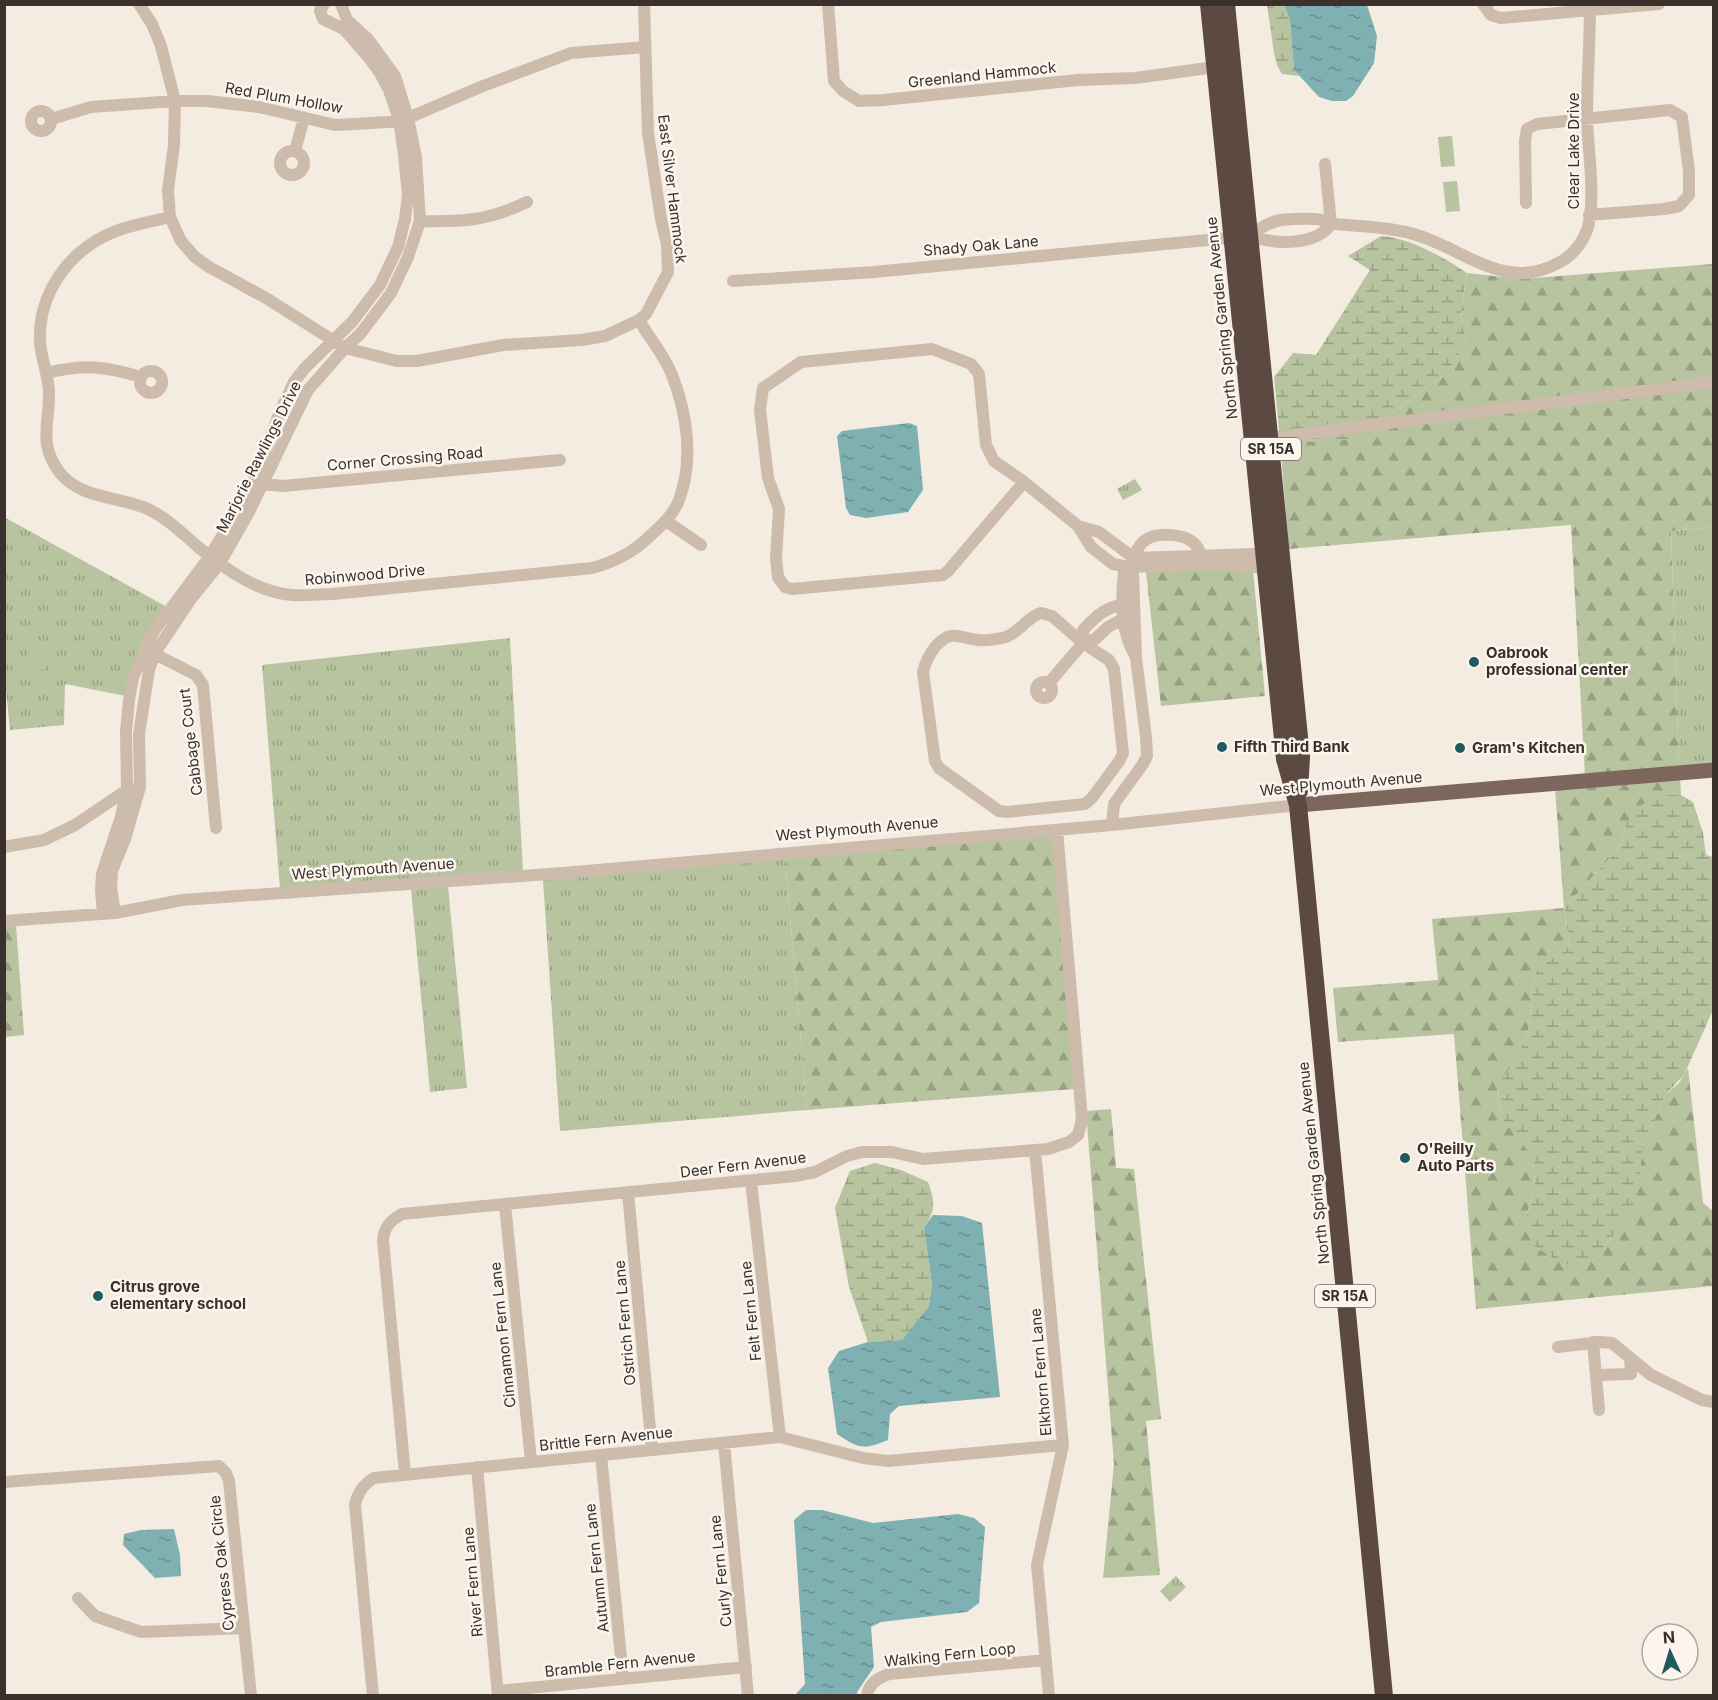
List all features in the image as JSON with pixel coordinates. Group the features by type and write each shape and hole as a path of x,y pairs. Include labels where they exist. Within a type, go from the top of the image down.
{"highway":[{"name":"North Spring Garden Avenue","path":"1209,4 1215,67 1270,438 1271,564 1285,759 1298,805"},
{"name":"North Spring Garden Avenue","path":"1226,4 1263,535 1273,554 1271,564 1284,585 1301,758 1298,805 1384,1695"}],"main road":[{"name":"West Plymouth Avenue","path":"1298,805 1713,770"}],"street":[{"path":"139,4 152,24 161,46 175,100 174,145 168,185 170,217 181,241 195,257 227,278 266,298 345,348 397,361 417,361 503,345 582,340 605,336 639,320"},
{"name":"Marjorie Rawlings Drive","path":"257,484 294,382 305,368 352,322 380,285 398,247 405,219 408,195 403,118 380,73 340,25 323,19 320,10 324,4"},
{"name":"Marjorie Rawlings Drive","path":"109,914 112,871 125,839 134,787 126,732 129,700 133,678 150,651 154,631 215,560 308,390 361,333 391,293 408,257 420,221 416,158 403,118 394,76 368,39 347,20 341,4"},
{"name":"East Silver Hammock","path":"639,320 646,314 668,272 667,245 648,133 644,4"},
{"name":"Greenland Hammock","path":"828,4 834,81 843,91 858,100 883,100 1078,80 1135,78 1215,67"},
{"path":"1483,4 1491,15 1501,18 1590,8 1659,4"},
{"name":"Clear Lake Drive","path":"1241,237 1280,220 1321,220 1331,224 1388,228 1420,236 1478,264 1515,274 1548,269 1567,258 1583,240 1589,224 1591,194 1587,118 1590,8"},
{"name":"Red Plum Hollow","path":"51,119 91,106 175,100 259,106 335,125 388,122 571,53 645,47"},
{"path":"1526,203 1525,141 1527,129 1537,124 1670,110 1682,117 1689,171 1689,195 1679,206 1589,214"},
{"path":"295,151 304,118"},
{"path":"1241,237 1283,243 1314,237 1325,232 1331,224 1325,164"},
{"path":"420,221 461,222 502,214 526,202"},
{"name":"Robinwood Drive","path":"170,217 111,233 88,245 70,261 56,280 42,313 40,343 47,373 49,405 45,440 54,464 62,475 80,489 135,503 165,518 215,560 246,581 278,593 333,594 592,568 613,563 640,546 666,521 679,501 687,469 687,429 672,374 639,320"},
{"path":"1297,220 1300,240"},
{"name":"Shady Oak Lane","path":"733,281 874,272 1241,237"},
{"path":"1024,482 948,571 942,574 792,589 785,586 778,577 776,559 779,509 768,478 760,410 763,388 801,362 932,349 943,352 971,364 979,374 986,446 994,461 1024,482 1078,526 1091,547 1113,564 1253,554 1271,564"},
{"path":"47,373 74,367 93,366 141,377"},
{"path":"1270,438 1713,382"},
{"name":"Corner Crossing Road","path":"257,484 283,486 560,460"},
{"path":"666,521 701,545"},
{"path":"1078,526 1099,532 1116,544 1132,563"},
{"path":"1112,825 1114,804 1147,756 1136,658 1127,643 1132,563 1141,543 1156,536 1190,540 1195,544 1202,559"},
{"path":"1106,558 1116,544"},
{"path":"1083,643 1083,630 1100,612 1110,606 1128,603"},
{"path":"1104,610 1111,625"},
{"path":"1046,613 1053,616 1083,643 1109,660 1114,669 1123,753 1106,779 1085,804 999,811 939,768 935,761 922,672 928,657 940,642 957,635 976,640 1004,638 1012,635 1033,616 1046,613"},
{"path":"1049,683 1083,643 1095,639 1111,625 1129,618"},
{"name":"Cabbage Court","path":"150,651 196,675 203,685 216,828"},
{"path":"4,847 44,840 75,825 134,787"},
{"name":"West Plymouth Avenue","path":"4,921 109,914 182,900 563,873 1112,825 1298,805"},
{"name":"Deer Fern Avenue","path":"405,1474 382,1240 384,1231 394,1218 402,1214 795,1176 815,1172 847,1156 862,1152 892,1152 922,1159 1035,1150 1070,1142 1078,1135 1082,1119 1057,830"},
{"name":"Elkhorn Fern Lane","path":"1035,1150 1063,1445 1037,1565 1049,1695"},
{"name":"Felt Fern Lane","path":"751,1180 780,1437"},
{"name":"Ostrich Fern Lane","path":"628,1193 652,1450"},
{"name":"Cinnamon Fern Lane","path":"505,1205 531,1461"},
{"path":"1593,1342 1599,1410"},
{"path":"1558,1347 1593,1342 1612,1343 1651,1375 1702,1400 1713,1402"},
{"path":"1596,1375 1630,1374 1630,1358"},
{"name":"Brittle Fern Avenue","path":"373,1695 355,1505 358,1493 366,1483 374,1478 780,1437 863,1458 888,1461 1063,1445"},
{"name":"Curly Fern Lane","path":"724,1443 748,1695"},
{"name":"Autumn Fern Lane","path":"600,1455 623,1678"},
{"name":"Cypress Oak Circle","path":"4,1482 219,1466 226,1473 229,1481 251,1695"},
{"name":"River Fern Lane","path":"477,1467 498,1693"},
{"path":"78,1598 95,1616 141,1632 244,1628"},
{"name":"Walking Fern Loop","path":"867,1695 867,1691 878,1678 889,1674 1046,1660"},
{"name":"Bramble Fern Avenue","path":"498,1693 623,1678 746,1667"}],"green space":[{"path":"1267,5 1284,5 1290,20 1294,70 1299,76 1282,74 1277,65"},
{"path":"1452,136 1455,166 1441,167 1438,137"},
{"path":"1457,181 1460,211 1446,212 1443,182"},
{"path":"1381,236 1414,244 1467,273 1461,312 1466,343 1446,374 1379,422 1363,439 1310,442 1278,418 1274,377 1293,353 1316,355 1370,270 1348,256"},
{"path":"1713,264 1713,527 1671,531 1679,768 1585,776 1571,525 1289,549 1278,418 1310,442 1379,422 1446,374 1466,343 1461,312 1467,273 1521,279"},
{"path":"1135,479 1142,490 1123,500 1117,489"},
{"path":"4,517 167,607 126,696 65,684 64,725 10,730 4,670"},
{"path":"1713,527 1713,765 1679,768 1671,531"},
{"path":"1200,569 1253,571 1265,696 1161,706 1146,572"},
{"path":"510,638 523,871 280,888 262,665"},
{"path":"32,643 51,648 44,670 25,665"},
{"path":"1680,778 1681,795 1660,795 1626,824 1619,848 1564,908 1555,788"},
{"path":"1660,795 1681,795 1693,802 1703,833 1706,855 1713,857 1713,1010 1684,1075 1666,1094 1643,1145 1637,1200 1599,1257 1564,1265 1534,1246 1527,1214 1535,1185 1533,1157 1500,1116 1498,1084 1513,1063 1525,1040 1537,971 1570,945 1564,908 1619,848 1626,824 1638,807"},
{"path":"1053,835 1075,1089 807,1110 785,859"},
{"path":"785,859 807,1110 560,1131 543,880"},
{"path":"448,886 467,1088 430,1092 411,889"},
{"path":"1564,908 1570,945 1537,971 1525,1040 1498,1085 1500,1116 1533,1157 1535,1185 1527,1214 1599,1257 1636,1200 1643,1145 1666,1094 1679,1083 1688,1068 1703,1203 1713,1211 1713,1286 1476,1309 1454,1034 1338,1042 1333,988 1438,980 1432,919"},
{"path":"16,925 24,1035 5,1037 5,926"},
{"path":"1111,1109 1116,1168 1134,1169 1161,1419 1146,1421 1160,1575 1103,1578 1114,1464 1086,1111"},
{"path":"875,1163 901,1170 928,1182 933,1206 931,1216 924,1227 932,1285 929,1306 902,1340 868,1342 849,1287 835,1208 850,1171"},
{"path":"1176,1576 1186,1587 1170,1602 1160,1591"}],"water":[{"path":"1284,5 1367,5 1377,36 1374,63 1353,96 1346,101 1332,101 1319,97 1294,70 1290,20"},
{"path":"909,423 917,426 923,490 908,512 866,518 850,515 846,508 837,436 842,431"},
{"path":"933,1215 962,1216 982,1223 1000,1397 899,1406 890,1414 888,1440 867,1446 856,1445 837,1434 828,1368 839,1351 868,1342 902,1340 929,1306 932,1285 924,1227"},
{"path":"806,1510 822,1510 873,1523 958,1514 974,1518 985,1527 979,1603 967,1612 881,1622 871,1627 874,1667 857,1695 795,1695 805,1684 794,1520"},
{"path":"174,1529 180,1555 181,1576 155,1578 123,1545 124,1534 141,1530"}],"place":[{"name":"Oabrook professional center","path":"1474,662"},
{"name":"Fifth Third Bank","path":"1222,747"},
{"name":"Gram's Kitchen","path":"1460,748"},
{"name":"O'Reilly Auto Parts","path":"1405,1158"},
{"name":"Citrus grove elementary school","path":"98,1296"}]}
